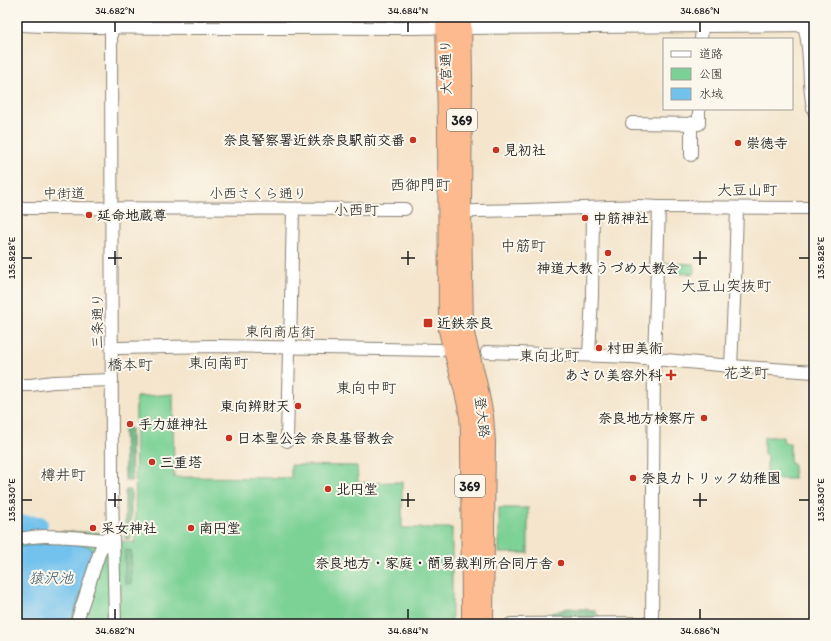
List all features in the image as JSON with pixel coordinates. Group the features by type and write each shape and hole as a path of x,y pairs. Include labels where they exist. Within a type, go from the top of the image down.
{"highway":[{"name":"大宮通り","path":"453,22 462,82 455,212"},
{"name":"登大路","path":"455,212 464,330 484,416 478,442 478,622"}],"street":[{"path":"17,25 111,22 410,28 453,22 644,21 702,26 807,22 811,98 814,111"},
{"name":"三条通り","path":"111,22 112,488 115,624"},
{"path":"702,26 702,38"},
{"path":"632,123 699,124 699,110"},
{"path":"691,123 691,155"},
{"path":"455,212 639,206 814,208"},
{"path":"511,624 652,623 654,359 659,207"},
{"name":"中街道","path":"17,208 112,208"},
{"name":"小西さくら通り","path":"112,208 405,209"},
{"path":"287,441 293,208"},
{"path":"589,355 592,296 593,208"},
{"path":"731,366 737,208"},
{"name":"東向商店街","path":"119,348 213,346 440,350"},
{"path":"487,352 633,357 814,372"},
{"path":"17,385 112,380"},
{"path":"17,539 51,536 113,540"},
{"path":"76,624 101,548 113,540"},
{"path":"478,622 492,624"}],"green space":[{"path":"660,263 694,264 694,274 660,273"},
{"path":"173,394 174,477 291,478 291,465 357,466 358,483 402,482 402,528 452,528 452,624 17,624 17,521 45,521 43,531 107,533 120,541 135,543 136,397"},
{"path":"125,428 131,429 131,481 125,481"},
{"path":"764,437 783,437 784,443 790,443 790,464 794,464 794,479 767,479 767,456 764,455"},
{"path":"126,490 131,490 130,540 125,539"},
{"path":"499,508 528,508 528,553 499,553"},
{"path":"126,550 131,551 130,584 125,583"},
{"path":"568,608 595,610 600,620 516,624 514,616 539,617"}],"water":[{"name":"猿沢池","path":"56,542 85,545 92,549 95,556 70,624 17,624 17,547"}],"waterway":[{"path":"17,523 40,524"}],"place":[{"name":"奈良警察署近鉄奈良駅前交番","path":"413,140"},
{"name":"崇徳寺","path":"738,143"},
{"name":"見初社","path":"496,150"},
{"name":"延命地蔵尊","path":"89,215"},
{"name":"中筋神社","path":"585,218"},
{"name":"神道大教 うづめ大教会","path":"608,253"},
{"name":"近鉄奈良","path":"428,323"},
{"name":"村田美術","path":"599,348"},
{"name":"あさひ美容外科","path":"671,375"},
{"name":"東向辨財天","path":"298,406"},
{"name":"奈良地方検察庁","path":"704,418"},
{"name":"手力雄神社","path":"130,424"},
{"name":"日本聖公会 奈良基督教会","path":"229,438"},
{"name":"三重塔","path":"152,462"},
{"name":"奈良カトリック幼稚園","path":"633,478"},
{"name":"北円堂","path":"328,489"},
{"name":"采女神社","path":"93,528"},
{"name":"南円堂","path":"191,528"},
{"name":"奈良地方・家庭・簡易裁判所合同庁舎","path":"561,563"}],"district":[{"name":"西御門町","path":"420,185"},
{"name":"大豆山町","path":"747,190"},
{"name":"小西町","path":"356,210"},
{"name":"中筋町","path":"523,246"},
{"name":"大豆山突抜町","path":"726,286"},
{"name":"東向北町","path":"549,356"},
{"name":"東向南町","path":"218,363"},
{"name":"橋本町","path":"130,365"},
{"name":"花芝町","path":"746,373"},
{"name":"東向中町","path":"366,388"},
{"name":"樽井町","path":"63,475"}]}
